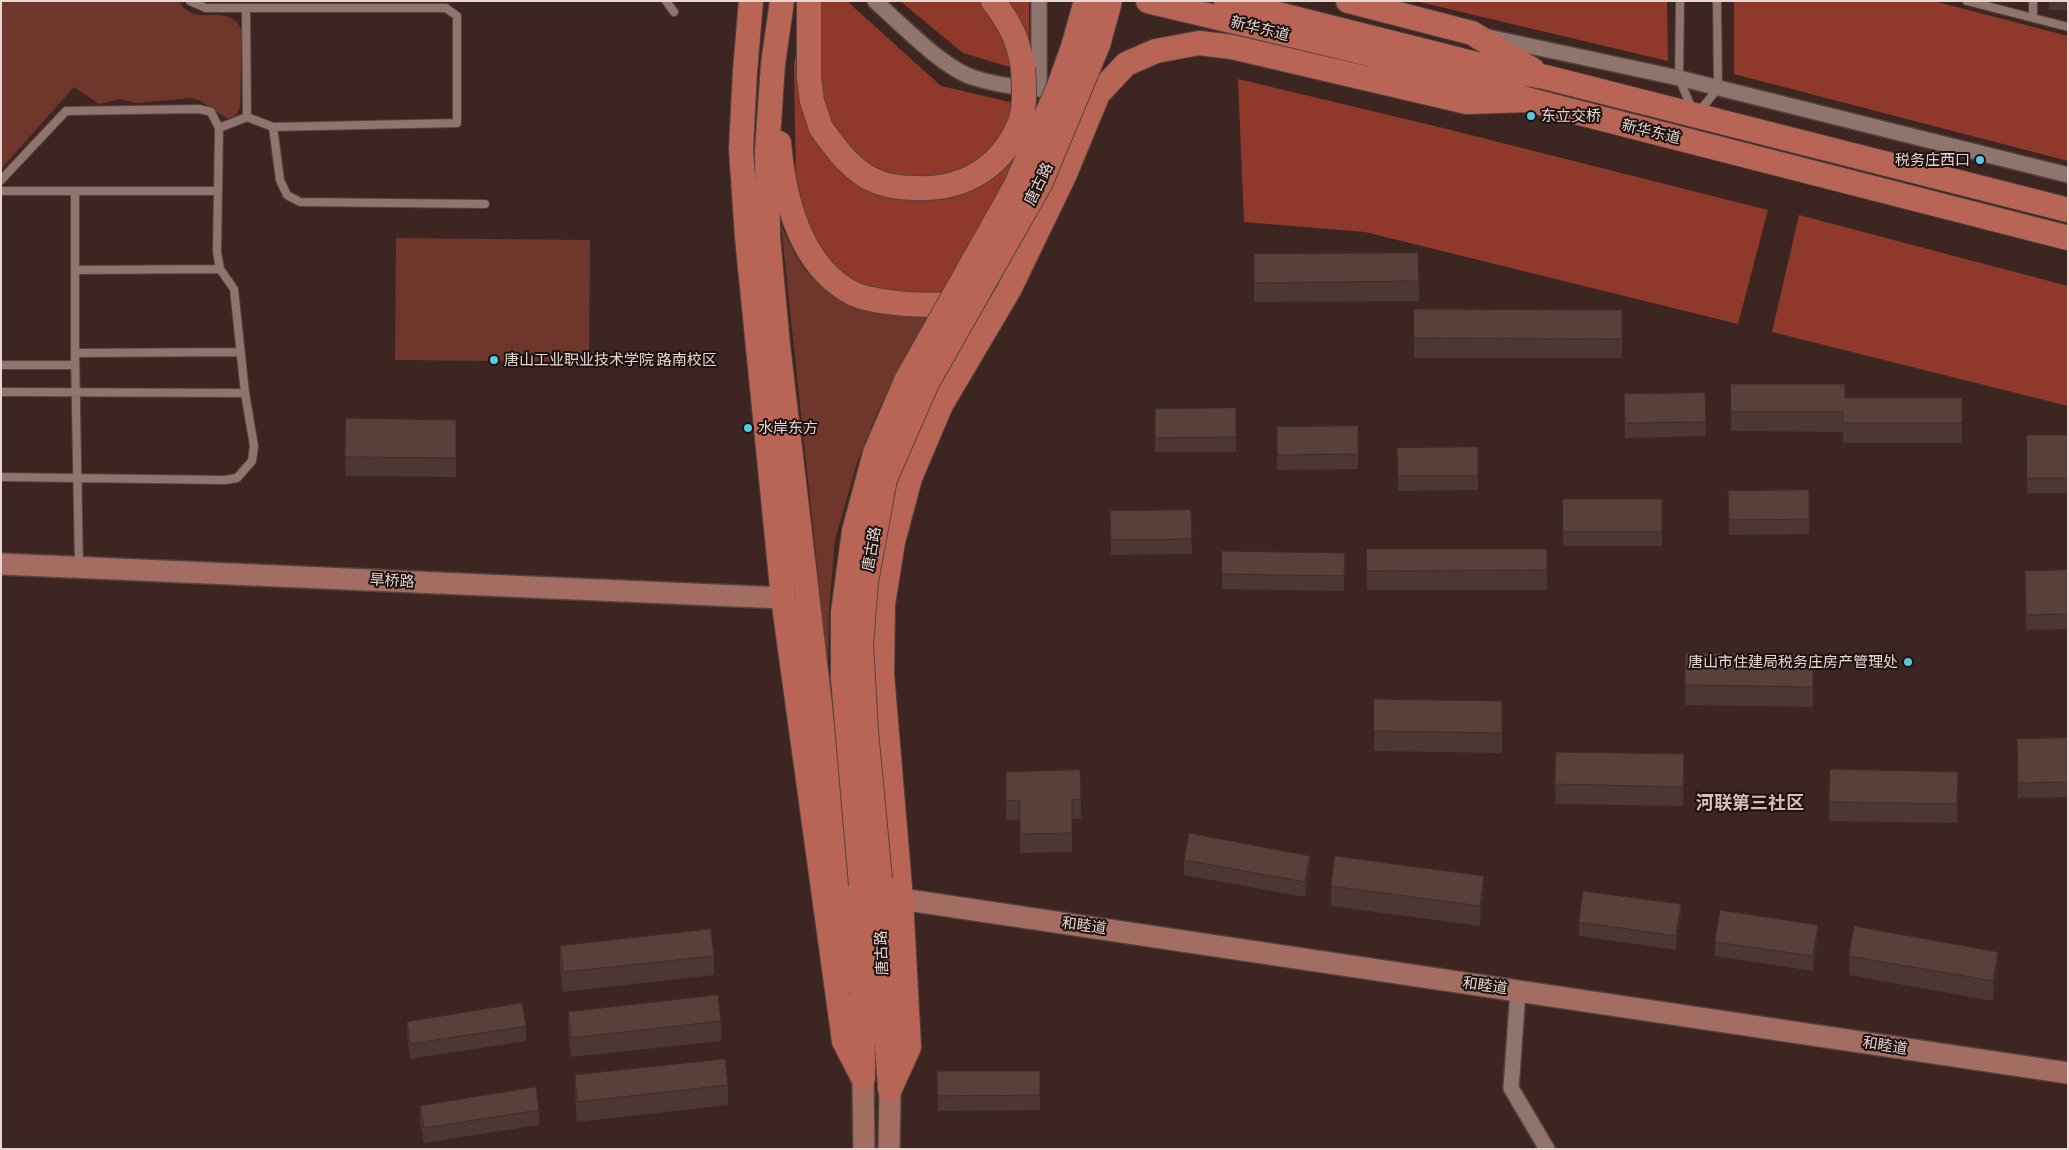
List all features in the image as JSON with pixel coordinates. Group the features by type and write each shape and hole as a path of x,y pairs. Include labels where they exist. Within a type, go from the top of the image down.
{"main road":[{"path":"751,1 741,149 747,238 783,598 844,1041 863,1078"},
{"name":"唐古路","path":"782,1 773,64 767,152 768,237 778,345 861,885 884,1005 890,1089"},
{"path":"809,1 808,77 812,101 821,128 839,154 855,168 877,182 897,187 934,189 955,185 973,178 997,159 1020,124 1025,96 1019,48 1010,23 993,1"},
{"path":"863,1078 861,885 842,679 843,612 854,531 875,453 906,381 1016,187 1059,86 1073,47 1086,1"},
{"name":"唐古路","path":"861,885 866,731 861,645 866,582 885,479 927,383 1041,182 1098,45 1110,1"},
{"name":"新华东道","path":"1148,1 1545,77 1695,117 2068,210"},
{"name":"新华东道","path":"1226,1 1529,100 2068,238"},
{"path":"1348,1 1472,33 1545,77"},
{"path":"890,1089 909,1047 901,899 882,674 883,604 892,542 910,478 942,405 1009,290 1066,174 1098,94 1126,64 1156,51 1199,43 1232,47 1467,102 1529,100"},
{"path":"773,64 780,158 789,203 802,237 812,254 817,262 835,280 854,294 882,302 916,304 961,303 1009,290"}],"street":[{"path":"875,1 945,63 970,76 1038,89 1098,94"},
{"path":"1038,89 1039,1"},
{"path":"1472,33 1679,78 2068,175"},
{"name":"旱桥路","path":"1,564 783,598"},
{"name":"和睦道","path":"901,899 2068,1073"},
{"path":"1518,991 1511,1088 1547,1149"},
{"path":"863,1078 864,1149"},
{"name":"唐古路","path":"889,1149 890,1089"}],"lane":[{"path":"190,1 206,8 446,8 457,16 457,124 273,127 247,117 219,128"},
{"path":"666,1 674,12"},
{"path":"1680,1 1679,78 1695,117 1718,88 1717,1"},
{"path":"1967,1 2068,27"},
{"path":"2033,1 2033,18"},
{"path":"246,9 247,117"},
{"path":"1,180 66,111 199,109 211,112 219,128 217,252 220,269 234,289 245,393 254,446 252,461 237,478 225,480 1,477"},
{"path":"273,127 280,180 287,195 300,202 485,204"},
{"path":"1,191 218,191"},
{"path":"75,192 75,365 79,567"},
{"path":"75,270 220,269"},
{"path":"75,353 240,352"},
{"path":"1,366 75,365"},
{"path":"1,392 245,393"}],"shaded area":[{"path":"1,1 179,1 193,14 228,17 236,21 242,30 240,107 236,115 228,119 199,100 191,98 137,103 119,99 99,104 74,87 1,169"},
{"path":"806,1 848,2 941,86 1010,102 1027,122 1009,171 973,242 938,297 883,293 842,279 809,236 796,187 794,64"},
{"path":"900,1 982,1 1002,37 1013,68 963,53"},
{"path":"1007,1 1029,1 1029,40 1013,8"},
{"path":"1415,1 1667,1 1668,61"},
{"path":"1734,1 1934,1 2068,36 2068,161 1734,74"},
{"path":"1238,79 1443,128 1768,210 1738,324 1365,232 1244,222"},
{"path":"1799,215 2068,286 2068,406 1772,332"},
{"path":"781,225 805,269 817,282 831,292 861,305 877,309 928,316 879,409 857,463 835,540 829,609 828,669"},
{"path":"396,238 590,240 589,362 395,360"}],"building":[{"path":"1418,253 1419,281 1254,283 1254,254"},
{"path":"1414,309 1622,310 1622,339 1414,338"},
{"path":"1731,384 1845,384 1845,398 1962,398 1962,423 1843,423 1843,412 1731,412"},
{"path":"1705,393 1706,422 1625,423 1624,394"},
{"path":"1236,408 1236,437 1155,438 1155,409"},
{"path":"346,418 456,420 456,458 345,457"},
{"path":"1358,426 1358,454 1277,455 1277,427"},
{"path":"2027,435 2068,435 2068,478 2027,478"},
{"path":"1478,447 1478,476 1398,476 1397,448"},
{"path":"1809,490 1809,519 1729,520 1728,491"},
{"path":"1563,499 1662,499 1662,532 1563,532"},
{"path":"1191,510 1192,539 1111,540 1110,511"},
{"path":"1367,549 1547,549 1547,570 1367,571"},
{"path":"1222,551 1345,553 1344,576 1222,574"},
{"path":"2068,570 2068,614 2026,615 2025,571"},
{"path":"1686,653 1813,655 1813,687 1685,685"},
{"path":"1374,699 1502,701 1502,733 1374,731"},
{"path":"2068,738 2068,782 2018,783 2017,739"},
{"path":"1556,752 1684,754 1683,787 1555,784"},
{"path":"1830,769 1958,772 1957,804 1829,802"},
{"path":"1080,770 1081,799 1072,800 1072,833 1020,834 1020,800 1006,801 1006,772"},
{"path":"1189,833 1310,856 1305,882 1184,860"},
{"path":"1335,856 1484,876 1480,906 1331,886"},
{"path":"1583,891 1681,904 1676,936 1579,922"},
{"path":"1720,910 1818,925 1813,956 1715,942"},
{"path":"1854,926 1998,952 1993,981 1849,956"},
{"path":"711,929 714,956 563,972 560,946"},
{"path":"718,995 721,1021 571,1038 568,1012"},
{"path":"522,1003 526,1026 410,1044 407,1022"},
{"path":"725,1059 728,1085 577,1102 575,1075"},
{"path":"937,1071 1040,1071 1040,1095 938,1096"},
{"path":"536,1087 539,1110 424,1128 420,1106"}],"place":[{"name":"东立交桥","path":"1531,116"},
{"name":"税务庄西口","path":"1980,160"},
{"name":"唐山工业职业技术学院 路南校区","path":"494,360"},
{"name":"水岸东方","path":"748,428"},
{"name":"唐山市住建局税务庄房产管理处","path":"1908,662"}],"district":[{"name":"河联第三社区","path":"1750,803"}]}
